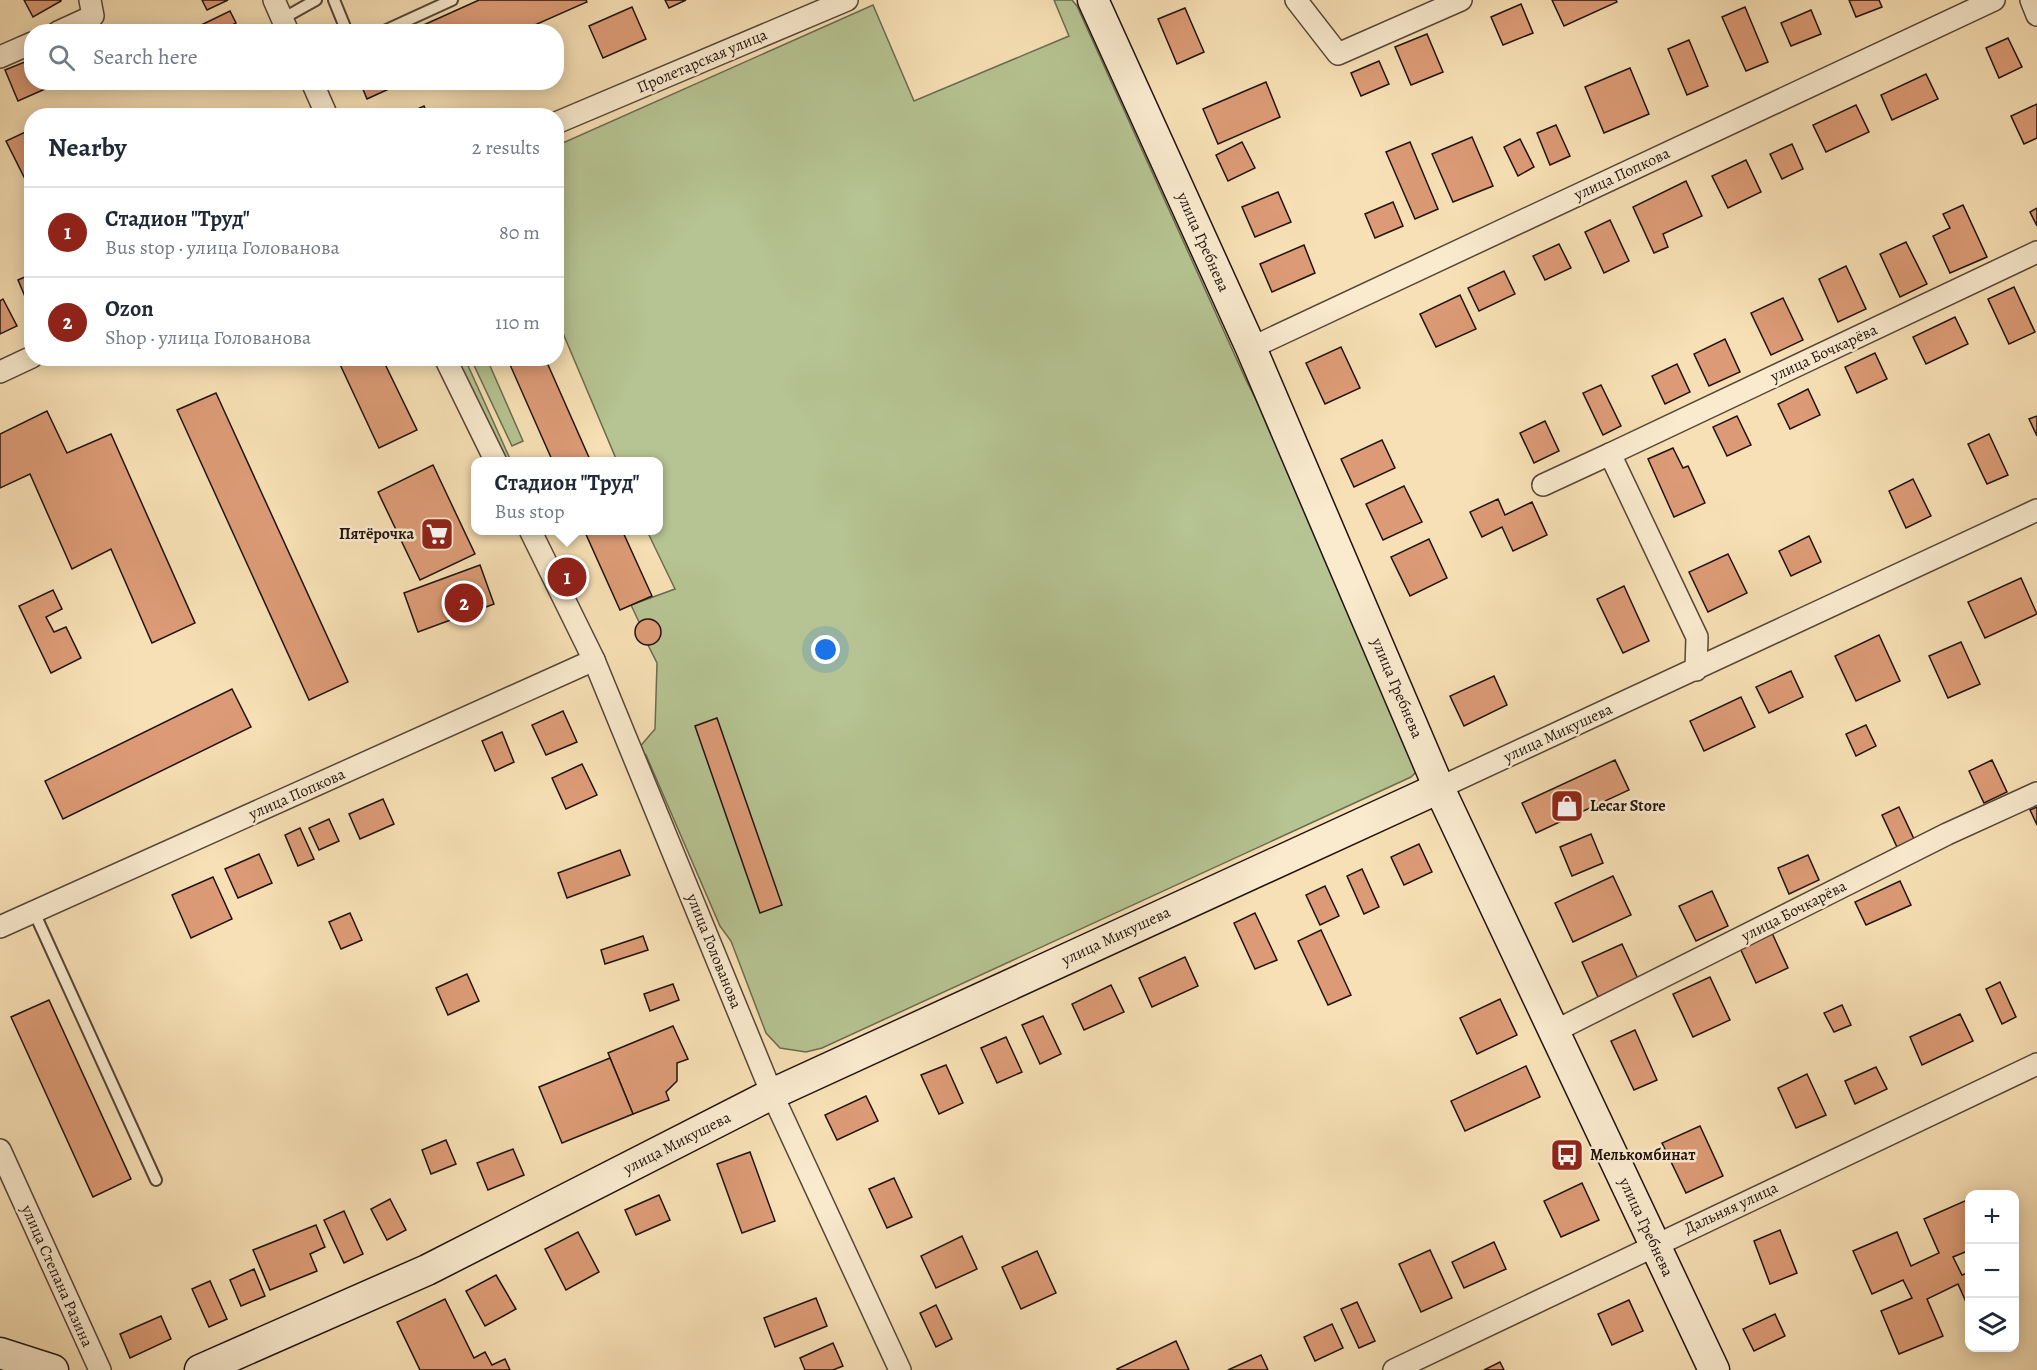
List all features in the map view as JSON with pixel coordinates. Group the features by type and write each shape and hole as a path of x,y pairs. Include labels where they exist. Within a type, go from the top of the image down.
{"street":[{"path":"76,24 93,16 90,0"},
{"name":"Пролетарская улица","path":"564,120 847,0"},
{"name":"улица Гребнева","path":"1093,0 1251,348 1439,788 1714,1370"},
{"path":"1296,0 1338,54 1461,0"},
{"name":"улица Попкова","path":"1251,348 1994,0"},
{"path":"2031,0 2037,15"},
{"path":"0,57 24,46"},
{"path":"316,90 323,108"},
{"name":"улица Бочкарёва","path":"1544,485 2037,252"},
{"path":"0,372 24,361"},
{"path":"449,366 494,457"},
{"path":"1610,454 1697,637 1696,670"},
{"name":"улица Микушева","path":"200,1370 427,1270 772,1094 1696,670 2037,510"},
{"name":"улица Голованова","path":"532,535 596,659 772,1094 900,1370"},
{"name":"улица Попкова","path":"0,927 596,659"},
{"name":"улица Бочкарёва","path":"1553,1032 1947,834 2037,793"},
{"name":"Дальняя улица","path":"1394,1370 2037,1064"},
{"name":"улица Степана Разина","path":"0,1150 100,1370"},
{"path":"0,1353 53,1370"}],"lane":[{"path":"281,17 316,0"},
{"path":"334,0 344,24"},
{"path":"400,24 452,0"},
{"path":"34,912 156,1180"}],"green space":[{"path":"1054,0 1072,0 1077,6 1246,380 1295,476 1418,770 1411,777 822,1048 806,1052 780,1048 766,1033 731,941 720,926 646,755 638,749 655,729 657,663 648,645 657,640 660,632 652,620 639,622 631,605 675,589 649,535 663,535 663,457 615,457 564,336 564,142 873,5 914,101 1069,36"},
{"path":"452,366 468,366 509,457 497,457"},
{"path":"474,366 490,366 523,441 512,446"}],"building":[{"path":"24,0 61,0 61,1 33,17"},
{"path":"202,0 228,0 207,10"},
{"path":"479,0 586,0 587,2 537,24 426,24"},
{"path":"665,0 686,0 669,8"},
{"path":"1552,0 1616,0 1617,2 1564,26"},
{"path":"1849,0 1879,0 1882,7 1856,17"},
{"path":"1521,4 1533,33 1503,45 1491,17"},
{"path":"632,7 646,39 603,58 589,26"},
{"path":"1745,7 1768,62 1746,71 1722,17"},
{"path":"1185,8 1204,52 1177,64 1158,19"},
{"path":"1811,10 1821,34 1791,46 1781,23"},
{"path":"230,11 236,23 234,24 203,24"},
{"path":"1427,34 1443,72 1411,85 1395,47"},
{"path":"2008,38 2022,67 1999,78 1986,48"},
{"path":"1689,40 1708,86 1687,95 1668,49"},
{"path":"1379,61 1389,84 1361,96 1351,73"},
{"path":"24,62 24,90 43,90 18,101 5,70"},
{"path":"1630,68 1649,114 1604,133 1585,87"},
{"path":"1926,74 1938,99 1892,120 1881,95"},
{"path":"1266,82 1280,117 1218,144 1203,109"},
{"path":"363,90 387,90 367,99"},
{"path":"2037,104 2037,138 2024,144 2011,116"},
{"path":"1856,105 1869,132 1826,152 1813,125"},
{"path":"1556,125 1570,156 1550,165 1537,133"},
{"path":"24,133 24,177 6,141"},
{"path":"1472,137 1493,186 1453,202 1432,154"},
{"path":"1520,139 1534,167 1518,176 1504,147"},
{"path":"1242,142 1255,168 1228,181 1216,155"},
{"path":"1410,142 1438,209 1415,219 1386,152"},
{"path":"1792,144 1803,169 1782,179 1770,154"},
{"path":"1746,160 1761,192 1728,208 1712,176"},
{"path":"1686,181 1702,216 1663,234 1668,247 1654,253 1633,207"},
{"path":"1278,192 1291,222 1255,237 1242,207"},
{"path":"1393,202 1403,226 1375,238 1365,214"},
{"path":"1963,205 1987,257 1950,273 1933,236 1950,228 1943,214"},
{"path":"2037,208 2037,226 2030,212"},
{"path":"1610,220 1629,261 1604,273 1585,232"},
{"path":"1906,242 1927,284 1900,297 1880,254"},
{"path":"1559,244 1571,268 1545,280 1533,256"},
{"path":"1304,245 1315,273 1272,292 1260,264"},
{"path":"1846,266 1866,309 1838,322 1819,279"},
{"path":"1504,271 1515,294 1479,311 1468,288"},
{"path":"24,277 24,294 18,280"},
{"path":"2014,287 2035,332 2009,344 1988,299"},
{"path":"1460,295 1476,329 1436,347 1420,314"},
{"path":"1783,298 1803,340 1771,355 1751,313"},
{"path":"3,299 17,326 0,334 0,301"},
{"path":"1955,317 1968,344 1926,364 1913,337"},
{"path":"1725,339 1740,372 1709,386 1694,354"},
{"path":"1341,347 1360,388 1325,404 1306,363"},
{"path":"1875,353 1887,379 1857,393 1845,367"},
{"path":"1677,364 1690,392 1665,404 1652,376"},
{"path":"341,366 386,366 417,430 379,448"},
{"path":"511,366 549,366 589,457 551,457"},
{"path":"1601,385 1621,426 1603,435 1583,393"},
{"path":"1808,389 1820,415 1790,429 1778,404"},
{"path":"216,393 348,682 309,700 177,410"},
{"path":"47,411 67,453 111,434 195,623 152,643 111,549 72,569 30,474 0,488 0,434"},
{"path":"1737,416 1751,445 1727,456 1713,427"},
{"path":"2037,416 2037,436 2029,419"},
{"path":"1545,421 1559,451 1534,463 1520,433"},
{"path":"1989,434 2008,475 1987,484 1968,444"},
{"path":"1382,440 1395,468 1354,487 1341,459"},
{"path":"1673,448 1683,468 1688,466 1705,503 1674,517 1648,459"},
{"path":"433,465 475,554 420,580 378,492"},
{"path":"1913,479 1931,516 1906,528 1889,491"},
{"path":"1404,486 1422,522 1383,540 1366,504"},
{"path":"1498,499 1505,515 1532,502 1547,535 1513,551 1502,527 1482,537 1470,512"},
{"path":"586,535 624,535 652,596 620,610"},
{"path":"1809,536 1821,562 1791,576 1779,551"},
{"path":"1429,539 1447,578 1410,596 1391,557"},
{"path":"1728,554 1747,593 1708,612 1689,572"},
{"path":"480,565 494,604 418,632 404,593"},
{"path":"2021,578 2037,614 1985,638 1968,602"},
{"path":"1624,586 1649,641 1623,653 1597,599"},
{"path":"53,590 62,609 46,617 54,632 66,627 81,658 51,673 19,606"},
{"path":"648,619 657,623 661,632 657,641 648,645 639,641 635,632 639,623"},
{"path":"1879,635 1900,681 1856,701 1835,656"},
{"path":"1961,642 1980,684 1948,698 1929,656"},
{"path":"1791,671 1803,697 1769,713 1756,687"},
{"path":"1494,676 1507,705 1464,726 1450,696"},
{"path":"232,689 251,727 63,819 45,781"},
{"path":"1741,697 1755,727 1704,751 1690,721"},
{"path":"563,711 577,742 546,755 532,725"},
{"path":"717,718 782,905 760,913 695,726"},
{"path":"1866,725 1876,746 1856,756 1846,734"},
{"path":"502,732 514,762 495,771 482,741"},
{"path":"1615,760 1629,790 1536,833 1522,803"},
{"path":"1992,760 2007,792 1984,803 1969,771"},
{"path":"582,764 597,795 566,809 552,778"},
{"path":"383,799 394,824 360,839 349,814"},
{"path":"1899,807 1914,839 1897,847 1882,815"},
{"path":"2037,807 2037,825 2030,810"},
{"path":"329,819 339,841 319,850 309,828"},
{"path":"300,828 314,859 298,866 285,835"},
{"path":"1591,834 1603,863 1572,876 1560,847"},
{"path":"1419,844 1432,872 1404,885 1391,857"},
{"path":"620,850 630,875 567,898 558,873"},
{"path":"259,854 272,883 238,898 225,869"},
{"path":"1808,855 1819,880 1789,894 1778,868"},
{"path":"1362,869 1379,907 1364,914 1347,876"},
{"path":"1613,876 1631,915 1573,942 1555,903"},
{"path":"213,877 232,919 191,938 172,895"},
{"path":"1900,881 1911,905 1866,925 1855,902"},
{"path":"1325,886 1339,916 1320,925 1306,895"},
{"path":"1712,891 1728,926 1696,941 1679,906"},
{"path":"350,913 362,940 341,949 329,922"},
{"path":"1255,913 1277,960 1255,969 1234,923"},
{"path":"1321,930 1351,995 1328,1005 1298,941"},
{"path":"1772,933 1788,968 1756,983 1740,948"},
{"path":"643,936 648,950 605,964 601,950"},
{"path":"1622,944 1638,979 1598,997 1582,962"},
{"path":"1185,957 1198,986 1152,1007 1139,978"},
{"path":"467,974 479,1001 448,1015 436,988"},
{"path":"1710,977 1730,1020 1693,1037 1673,994"},
{"path":"2000,982 2016,1017 2002,1024 1986,989"},
{"path":"673,984 679,1000 650,1011 644,994"},
{"path":"1111,985 1124,1012 1084,1030 1072,1004"},
{"path":"1500,999 1517,1035 1477,1054 1460,1018"},
{"path":"49,1000 131,1179 93,1197 11,1017"},
{"path":"1842,1005 1851,1025 1834,1032 1824,1013"},
{"path":"1960,1014 1973,1041 1922,1065 1910,1037"},
{"path":"1043,1016 1061,1054 1040,1064 1022,1025"},
{"path":"673,1026 688,1059 677,1063 677,1081 666,1092 669,1100 633,1114 608,1053"},
{"path":"1635,1030 1657,1080 1634,1090 1611,1041"},
{"path":"1006,1037 1022,1072 997,1083 981,1048"},
{"path":"610,1058 633,1114 562,1143 539,1087"},
{"path":"946,1065 963,1103 939,1114 921,1075"},
{"path":"1526,1066 1540,1097 1465,1131 1451,1101"},
{"path":"1876,1067 1887,1089 1855,1104 1845,1081"},
{"path":"1807,1074 1826,1115 1796,1128 1778,1088"},
{"path":"866,1096 878,1121 837,1140 825,1115"},
{"path":"1700,1126 1723,1176 1686,1193 1662,1143"},
{"path":"446,1140 456,1164 431,1174 422,1150"},
{"path":"513,1149 524,1175 488,1190 477,1163"},
{"path":"750,1152 775,1221 742,1233 717,1164"},
{"path":"894,1178 912,1217 887,1228 869,1189"},
{"path":"1582,1183 1599,1220 1561,1237 1544,1201"},
{"path":"659,1195 670,1220 636,1235 625,1210"},
{"path":"390,1199 406,1230 387,1240 371,1209"},
{"path":"1965,1201 1965,1252 1953,1257 1962,1275 1965,1274 1965,1300 1958,1284 1927,1299 1943,1336 1899,1354 1881,1311 1912,1298 1903,1280 1872,1294 1853,1251 1897,1232 1911,1266 1939,1253 1924,1219"},
{"path":"344,1211 363,1254 344,1263 324,1220"},
{"path":"316,1225 325,1247 310,1254 317,1271 270,1290 253,1250"},
{"path":"1780,1230 1797,1273 1770,1284 1754,1241"},
{"path":"578,1232 599,1272 566,1290 545,1249"},
{"path":"962,1236 977,1269 936,1288 921,1256"},
{"path":"1494,1242 1506,1269 1464,1288 1452,1262"},
{"path":"1430,1250 1452,1298 1421,1312 1399,1264"},
{"path":"1037,1251 1056,1293 1021,1309 1002,1267"},
{"path":"254,1269 265,1296 241,1306 230,1280"},
{"path":"496,1275 516,1309 485,1326 466,1291"},
{"path":"210,1281 227,1319 209,1327 192,1289"},
{"path":"816,1298 827,1326 775,1347 764,1318"},
{"path":"445,1299 474,1358 485,1352 492,1365 505,1359 510,1370 420,1370 397,1322"},
{"path":"1629,1300 1643,1331 1612,1345 1598,1314"},
{"path":"1357,1302 1375,1341 1359,1348 1341,1309"},
{"path":"936,1305 952,1339 936,1347 920,1313"},
{"path":"1775,1314 1785,1336 1754,1351 1743,1329"},
{"path":"161,1316 171,1339 130,1358 120,1334"},
{"path":"1332,1324 1343,1348 1315,1361 1304,1337"},
{"path":"1176,1341 1189,1370 1117,1369"},
{"path":"833,1343 843,1366 833,1370 805,1370 800,1358"},
{"path":"1261,1355 1268,1370 1228,1370"},
{"path":"1500,1362 1504,1370 1484,1370"}],"place":[{"name":"Пятёрочка","path":"437,534"},
{"name":"Стадион \"Труд\"","path":"567,577"},
{"name":"Ozon","path":"464,603"},
{"name":"Lecar Store","path":"1567,806"},
{"name":"Мелькомбинат","path":"1567,1155"}]}
